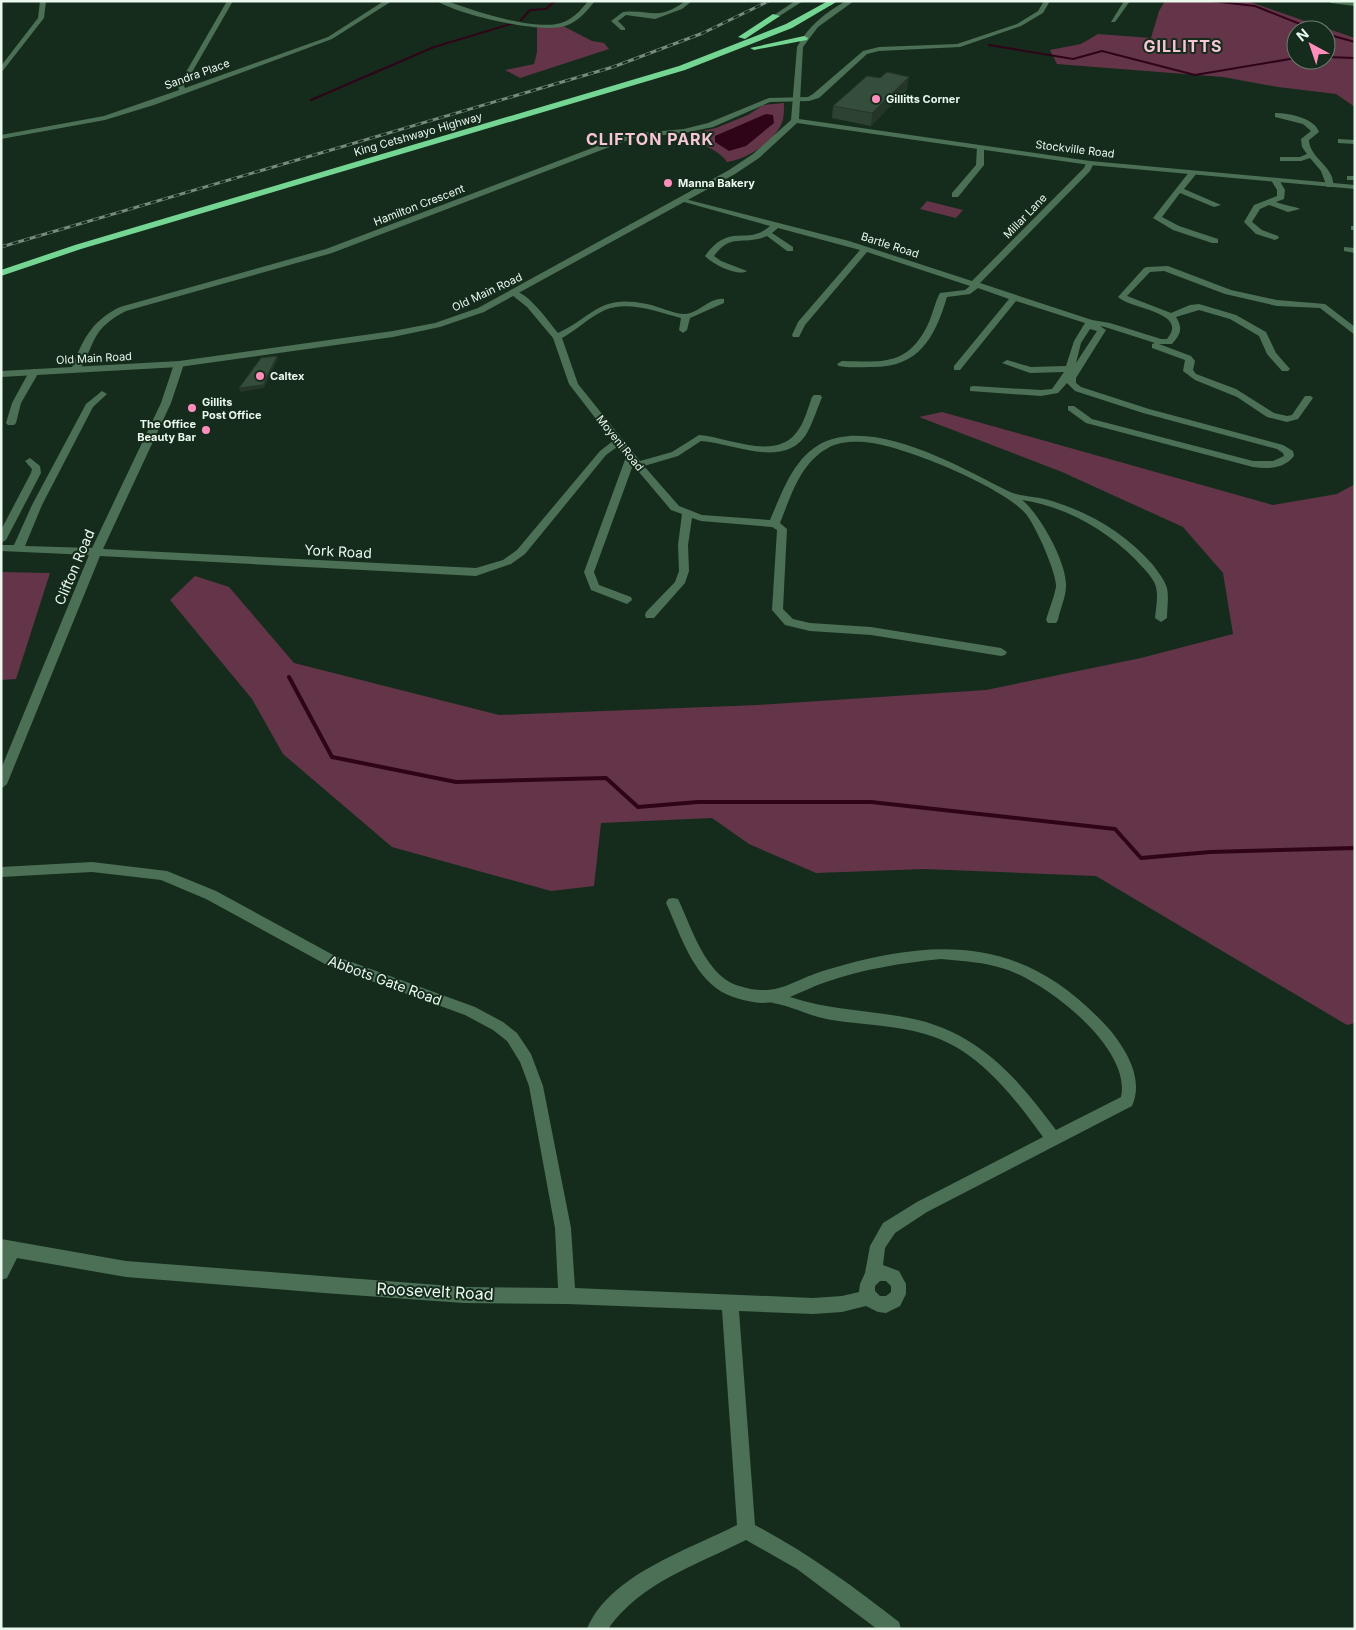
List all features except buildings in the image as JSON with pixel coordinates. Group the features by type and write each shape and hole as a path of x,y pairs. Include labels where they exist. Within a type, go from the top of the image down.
{"highway":[{"name":"King Cetshwayo Highway","path":"1,264 100,231 611,83 743,41 815,1"},
{"name":"King Cetshwayo Highway","path":"1,273 124,234 682,68 743,41 808,16 834,1"},
{"path":"743,41 776,16"},
{"path":"682,68 804,38"},
{"path":"785,42 800,47"}],"street":[{"path":"1,71 41,18 42,1"},
{"path":"183,91 181,86 230,1"},
{"name":"Sandra Place","path":"1,137 111,116 183,91 330,38 389,1"},
{"path":"440,1 469,11 548,27 559,26 573,19 592,1"},
{"path":"623,29 614,21 625,13 655,16 680,8 689,1"},
{"path":"776,16 800,1"},
{"path":"795,120 800,47 804,38 823,19 851,1"},
{"path":"797,100 814,97 850,63 868,51 958,46 1019,25 1041,12 1047,1"},
{"path":"1113,20 1127,1"},
{"path":"1331,1 1355,4"},
{"name":"Hamilton Crescent","path":"76,370 94,327 106,317 130,306 329,251 632,136 695,129 721,122 769,100 797,100"},
{"path":"1278,115 1306,122 1314,128 1314,132 1304,140 1311,155 1324,168 1330,185"},
{"name":"Stockville Road","path":"795,120 1090,163 1354,188"},
{"name":"Old Main Road","path":"1,374 179,364 416,330 466,316 515,292 746,163 795,120"},
{"path":"1341,141 1355,142"},
{"path":"955,195 980,165 980,148"},
{"path":"1283,159 1311,155"},
{"name":"Millar Lane","path":"975,285 1087,169 1090,163"},
{"path":"1193,173 1157,218 1176,228 1215,241"},
{"path":"1274,238 1259,232 1248,222 1257,207 1271,203 1282,194 1275,180"},
{"path":"1179,190 1217,205"},
{"name":"Bartle Road","path":"681,200 866,249 1089,324"},
{"path":"1271,203 1288,210 1296,209"},
{"path":"743,271 718,263 710,256 720,242 729,237 754,238 769,234 776,225"},
{"path":"769,234 790,249"},
{"path":"796,335 801,324 866,249"},
{"path":"1089,324 1100,323 1157,342 1172,340 1177,330 1177,324 1170,316 1129,302 1123,298 1122,294 1147,270 1165,268 1228,292 1280,304 1322,306 1345,322 1355,332"},
{"path":"842,364 903,360 932,329 944,295 967,292 975,285"},
{"name":"Moyeni Road","path":"515,292 530,305 557,337 574,384 618,442 675,508 687,514 712,520 774,524"},
{"path":"957,368 1014,298"},
{"path":"557,337 580,325 600,309 614,304 645,306 686,317 721,300"},
{"path":"1170,316 1193,307 1200,307 1239,320 1265,335 1272,354 1285,368"},
{"path":"683,330 686,317"},
{"path":"1089,324 1186,357 1190,361 1188,371 1193,376 1232,390 1272,415 1286,418 1295,417 1308,398"},
{"path":"973,389 1047,393 1059,388 1077,351 1078,341 1089,324"},
{"path":"1071,408 1089,421 1253,464 1277,464 1289,456 1288,451 1280,447 1146,411 1078,389 1072,384 1071,378 1102,330"},
{"path":"1007,363 1030,370 1069,369"},
{"name":"Clifton Road","path":"1,784 96,552 150,440 171,390 179,364"},
{"path":"11,423 16,414 17,402 31,382 34,372"},
{"path":"18,549 37,505 89,406 102,394"},
{"path":"627,600 595,587 589,572 635,461 675,454 699,438 759,450 771,450 786,445 798,438 802,433 817,397"},
{"path":"1001,652 871,631 810,627 789,622 777,610 783,530 774,524 794,480 806,460 824,446 844,441 866,440 884,443 970,475 1026,508 1033,517 1059,577 1061,588 1052,620"},
{"name":"York Road","path":"1,548 476,572 508,562 521,552 603,453 618,442"},
{"path":"1,540 36,473 36,468 30,461"},
{"path":"1003,494 1046,500 1074,511 1102,526 1140,558 1160,582 1161,618"},
{"path":"650,615 680,583 683,577 683,537 687,514"},
{"name":"Abbots Gate Road","path":"1,872 92,867 162,875 211,895 330,960 470,1011 498,1026 512,1037 526,1059 536,1086 563,1228 567,1296"},
{"path":"672,903 691,940 716,979 722,984 743,992 763,997 774,997 812,1010 899,1023 951,1037 997,1070 1053,1138"},
{"path":"774,997 826,976 937,952 982,956 1025,969 1070,998 1118,1049 1130,1083 1127,1101 922,1207 889,1228 878,1246 873,1275 867,1285 870,1297 874,1302 887,1304 893,1302 899,1292 898,1286 891,1275 879,1273 873,1275"},
{"path":"1,1272 7,1248"},
{"name":"Roosevelt Road","path":"7,1248 126,1269 464,1295 567,1296 813,1306 842,1304 870,1297"},
{"path":"730,1303 746,1530"},
{"path":"596,1629 612,1606 638,1585 746,1530"},
{"path":"746,1530 782,1547 892,1629"}],"shaded area":[{"path":"1165,1 1247,1 1302,20 1286,20 1286,70 1336,70 1336,31 1355,38 1355,107 1336,94 1278,87 1223,77 1057,64 1050,50 1081,44 1098,34 1151,38 1159,11"},
{"path":"563,26 592,41 604,43 609,49 520,78 505,70 534,64 537,52 537,27"},
{"path":"784,103 783,119 775,134 760,148 735,160 727,162 719,154 700,142 693,133 716,128 748,115 763,105"},
{"path":"766,114 773,115 774,123 746,146 729,151 715,142 715,136"},
{"path":"927,201 963,210 956,218 920,209"},
{"path":"942,412 1273,505 1337,494 1355,484 1355,1023 1347,1025 1096,876 924,869 816,873 749,844 712,818 601,823 594,886 551,891 392,847 283,754 252,699 170,600 195,576 229,587 294,663 499,715 758,705 986,690 1141,658 1233,634 1223,573 1183,527 1062,472 919,417"},
{"path":"1,572 50,573 16,679 1,680"}],"waterway":[{"path":"521,20 530,10 546,9 555,1"},
{"path":"1211,1 1255,6 1290,20"},
{"path":"311,100 434,47 514,23"},
{"path":"1336,37 1355,42"},
{"path":"989,45 1073,59 1102,51 1195,75 1286,60"},
{"path":"1336,57 1355,58"},
{"path":"289,677 332,757 456,782 606,778 638,807 698,802 871,802 1115,829 1141,858 1210,852 1355,848"}],"railway":[{"path":"1,247 613,67 703,33 769,1"}],"place":[{"name":"Gillitts Corner","path":"876,99"},
{"name":"Manna Bakery","path":"668,183"},
{"name":"Caltex","path":"260,376"},
{"name":"Gillits Post Office","path":"192,408"},
{"name":"The Office Beauty Bar","path":"206,430"}],"district":[{"name":"GILLITTS","path":"1183,46"},
{"name":"CLIFTON PARK","path":"650,139"}]}
